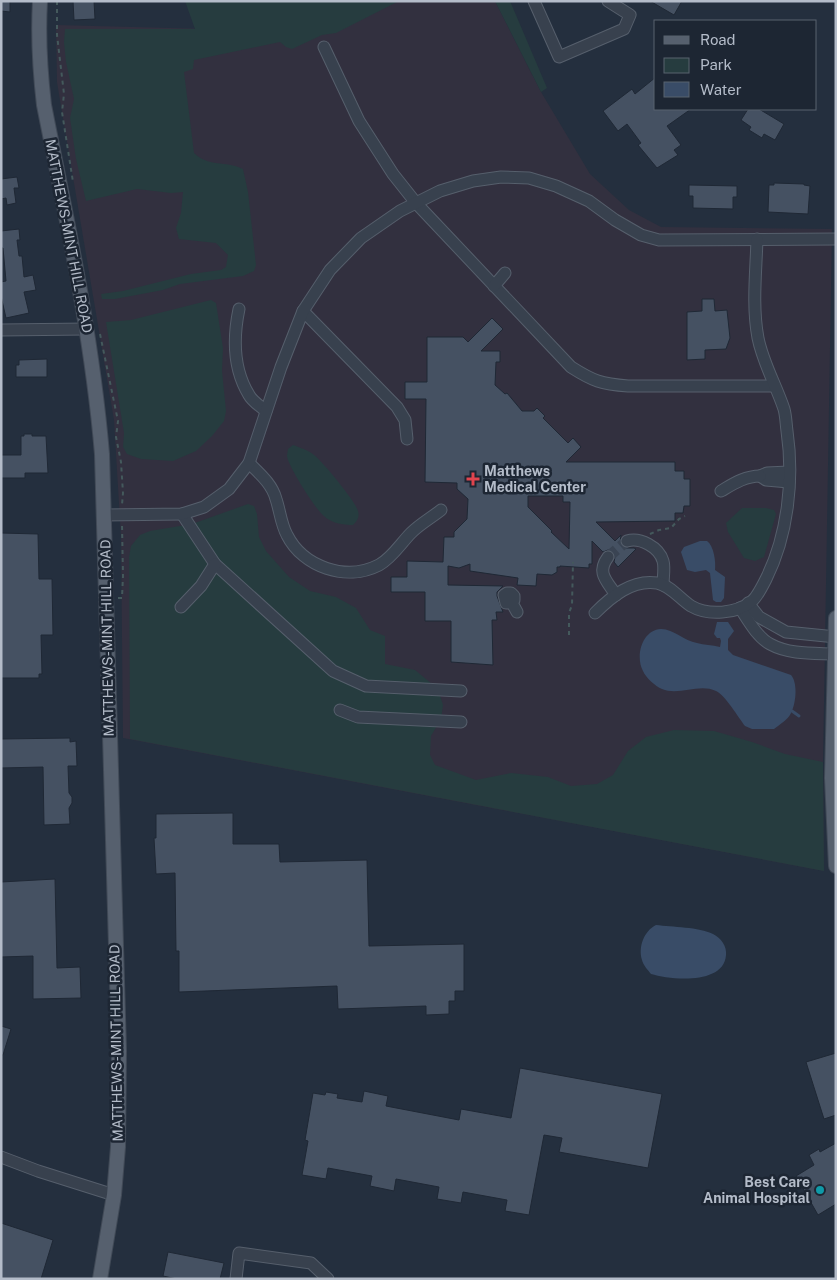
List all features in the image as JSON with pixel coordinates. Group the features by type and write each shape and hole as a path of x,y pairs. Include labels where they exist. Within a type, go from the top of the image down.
{"main road":[{"name":"MATTHEWS-MINT HILL ROAD","path":"40,1 40,76 44,105 93,329 102,454 119,1051 118,1147 114,1195 100,1279"},
{"path":"836,618 832,778 836,866"}],"street":[{"path":"534,1 559,57 624,29 630,15 608,1"},
{"path":"324,47 359,121 393,174 416,203 571,367 587,377 604,384 628,386 774,386"},
{"path":"104,514 182,514 204,507 229,489 249,463 281,367 303,311 330,270 361,238 400,211 440,191 474,181 501,177 529,178 556,186 589,201 615,220 641,235 659,240 836,239"},
{"path":"595,613 608,600 627,588 645,582 663,585 698,610 716,612 744,606 752,601 766,579 777,552 789,497 790,452 784,410 764,362 758,336 755,303 757,240"},
{"path":"494,286 505,273"},
{"path":"239,310 235,354 239,373 249,397 266,411"},
{"path":"303,311 397,407 405,420 407,439"},
{"path":"1,330 93,329"},
{"path":"249,463 272,489 283,526 295,548 310,562 328,569 360,571 379,565 412,532 441,510"},
{"path":"721,491 742,479 752,476 760,476 767,473 789,477"},
{"path":"182,514 216,564 333,671 366,686 461,691"},
{"path":"627,541 638,540 648,544 658,552 664,563 663,585"},
{"path":"608,557 603,564 603,574 616,595"},
{"path":"181,607 201,586 216,564"},
{"path":"744,606 786,632 836,637"},
{"path":"744,606 754,628 770,644 796,653 836,654"},
{"path":"340,710 358,717 461,722"},
{"path":"1,1157 114,1195"},
{"path":"236,1279 238,1253 311,1263 328,1279"}],"path":[{"path":"57,1 57,35 64,94 62,112 74,186"},
{"path":"93,329 118,421 116,436 121,462 122,504"},
{"path":"650,534 671,528 679,519 685,516"},
{"path":"122,527 122,598"},
{"path":"569,635 573,562"}],"shaded area":[{"name":"Matthews Medical Center","path":"330,1 495,1 541,92 590,174 629,210 661,227 832,229 823,762 824,871 123,738 121,537 114,420 57,82 56,25 248,30"}],"green space":[{"path":"185,1 399,1 336,33 322,35 292,49 280,42 194,60 193,69 184,72 194,153 206,161 243,169 248,192 256,265 254,271 243,276 180,284 163,290 115,299 102,299 101,294 123,291 191,274 221,270 226,267 228,255 216,243 179,239 176,228 181,213 183,192 171,193 137,189 86,201 76,159 70,118 74,99 66,62 65,29 195,29"},
{"path":"495,1 510,1 547,88 541,92"},
{"path":"211,300 216,303 223,348 222,371 226,411 224,421 196,451 173,461 141,459 127,454 123,447 124,433 106,322 131,320"},
{"path":"293,445 307,450 314,455 346,491 359,513 358,519 353,525 341,524 330,520 315,506 297,478 287,456 288,449"},
{"path":"248,504 254,506 257,514 259,537 266,551 289,577 310,591 336,597 356,608 370,630 385,636 385,664 415,670 438,689 443,705 441,719 431,736 430,755 435,765 476,780 511,773 548,777 571,786 597,784 613,775 628,751 646,737 674,730 714,731 785,754 823,762 824,871 130,739 129,557 131,546 140,535 150,531 192,524"},
{"path":"742,508 766,508 774,510 776,514 764,557 755,561 744,558 728,532 726,523"}],"water":[{"path":"700,541 707,541 709,543 714,554 715,570 725,577 724,598 721,602 713,600 710,573 706,570 695,572 687,570 681,552 684,547"},
{"path":"717,622 728,622 734,631 728,639 728,650 733,655 791,675 795,683 796,693 793,709 788,718 774,729 752,729 745,726 728,702 716,691 703,688 669,691 656,686 644,674 640,651 645,639 654,630 666,630 692,642 720,647 720,638 717,638 714,634"},
{"path":"656,925 700,930 716,936 726,948 723,965 707,976 695,978 671,978 651,974 643,962 641,950 645,935"}],"building":[{"path":"1,1 10,1 10,12 1,11"},
{"path":"73,1 94,1 95,19 74,20"},
{"path":"650,1 682,1 674,15"},
{"path":"654,79 654,110 690,110 667,126 681,145 674,150 678,155 657,168 638,145 641,143 627,124 618,131 603,111 632,89 635,94"},
{"path":"747,110 761,110 784,124 775,140 764,134 762,138 749,130 751,127 741,120"},
{"path":"17,177 19,188 14,188 16,203 7,205 6,198 1,199 1,179"},
{"path":"774,183 810,186 808,214 768,212 769,185 774,185"},
{"path":"689,185 737,186 737,197 733,197 733,209 693,208 693,196 689,196"},
{"path":"19,229 20,240 17,240 19,256 22,256 24,277 33,275 36,290 24,292 29,313 6,318 1,296 1,282 6,281 3,248 1,248 1,231"},
{"path":"702,299 714,299 715,311 727,310 730,338 726,349 705,350 705,359 687,360 687,312 702,311"},
{"path":"492,318 503,329 481,351 500,351 500,362 496,362 495,385 505,394 507,393 522,411 534,411 537,408 545,416 543,418 568,443 573,438 581,447 566,462 675,462 675,471 684,471 684,479 690,479 690,506 684,506 683,513 675,513 675,521 596,522 615,541 621,535 620,543 624,548 636,549 618,567 614,562 615,557 612,551 603,552 592,541 592,564 589,564 589,568 557,567 557,572 552,575 537,574 536,586 517,585 518,578 470,571 470,564 459,568 448,566 448,585 503,586 497,592 497,596 503,612 496,612 497,620 492,620 493,665 451,662 451,621 425,621 425,592 391,592 391,577 407,577 407,561 443,562 444,537 454,537 454,532 467,519 468,499 457,489 457,483 425,482 426,399 405,399 405,382 427,382 427,337 463,337 468,342","holes":["528,496 563,496 563,502 570,502 569,549 528,507"]},
{"path":"47,359 47,377 16,377 16,365 19,365 19,360"},
{"path":"24,434 46,436 48,473 25,473 25,478 1,478 1,455 21,455 21,436 24,436"},
{"path":"1,533 38,534 39,579 52,579 53,635 41,635 42,674 39,674 39,678 1,678"},
{"path":"70,738 70,742 76,741 77,766 68,766 69,793 72,797 72,803 69,808 70,824 44,825 43,767 1,768 1,739"},
{"path":"233,813 233,844 279,844 280,862 367,860 369,946 464,944 464,991 455,991 455,1001 449,1001 449,1014 426,1015 426,1006 338,1009 337,986 179,992 179,951 176,951 175,873 156,874 154,838 156,838 156,814"},
{"path":"55,879 57,968 80,967 81,998 33,999 33,956 1,957 1,882"},
{"path":"1,1026 11,1029 3,1055 1,1055"},
{"path":"836,1053 836,1115 824,1119 806,1062"},
{"path":"520,1068 662,1094 648,1168 559,1152 562,1138 544,1135 529,1215 505,1211 507,1200 463,1192 461,1203 437,1199 439,1187 396,1179 394,1191 370,1186 372,1176 328,1168 326,1179 302,1175 308,1141 305,1140 313,1093 325,1095 326,1092 338,1094 337,1098 362,1102 364,1091 388,1096 386,1106 459,1120 461,1109 511,1118"},
{"name":"Best Care Animal Hospital","path":"836,1143 836,1204 818,1215 796,1176 814,1165 809,1155 819,1149 820,1152"},
{"path":"1,1223 53,1240 41,1279 1,1279"},
{"path":"168,1252 224,1263 220,1279 177,1279 163,1276"}],"waterway":[{"path":"792,711 799,716"}],"tunnel":[{"path":"608,557 627,541"}],"place":[{"name":"Matthews Medical Center","path":"473,479"},
{"name":"Best Care Animal Hospital","path":"820,1190"}]}
